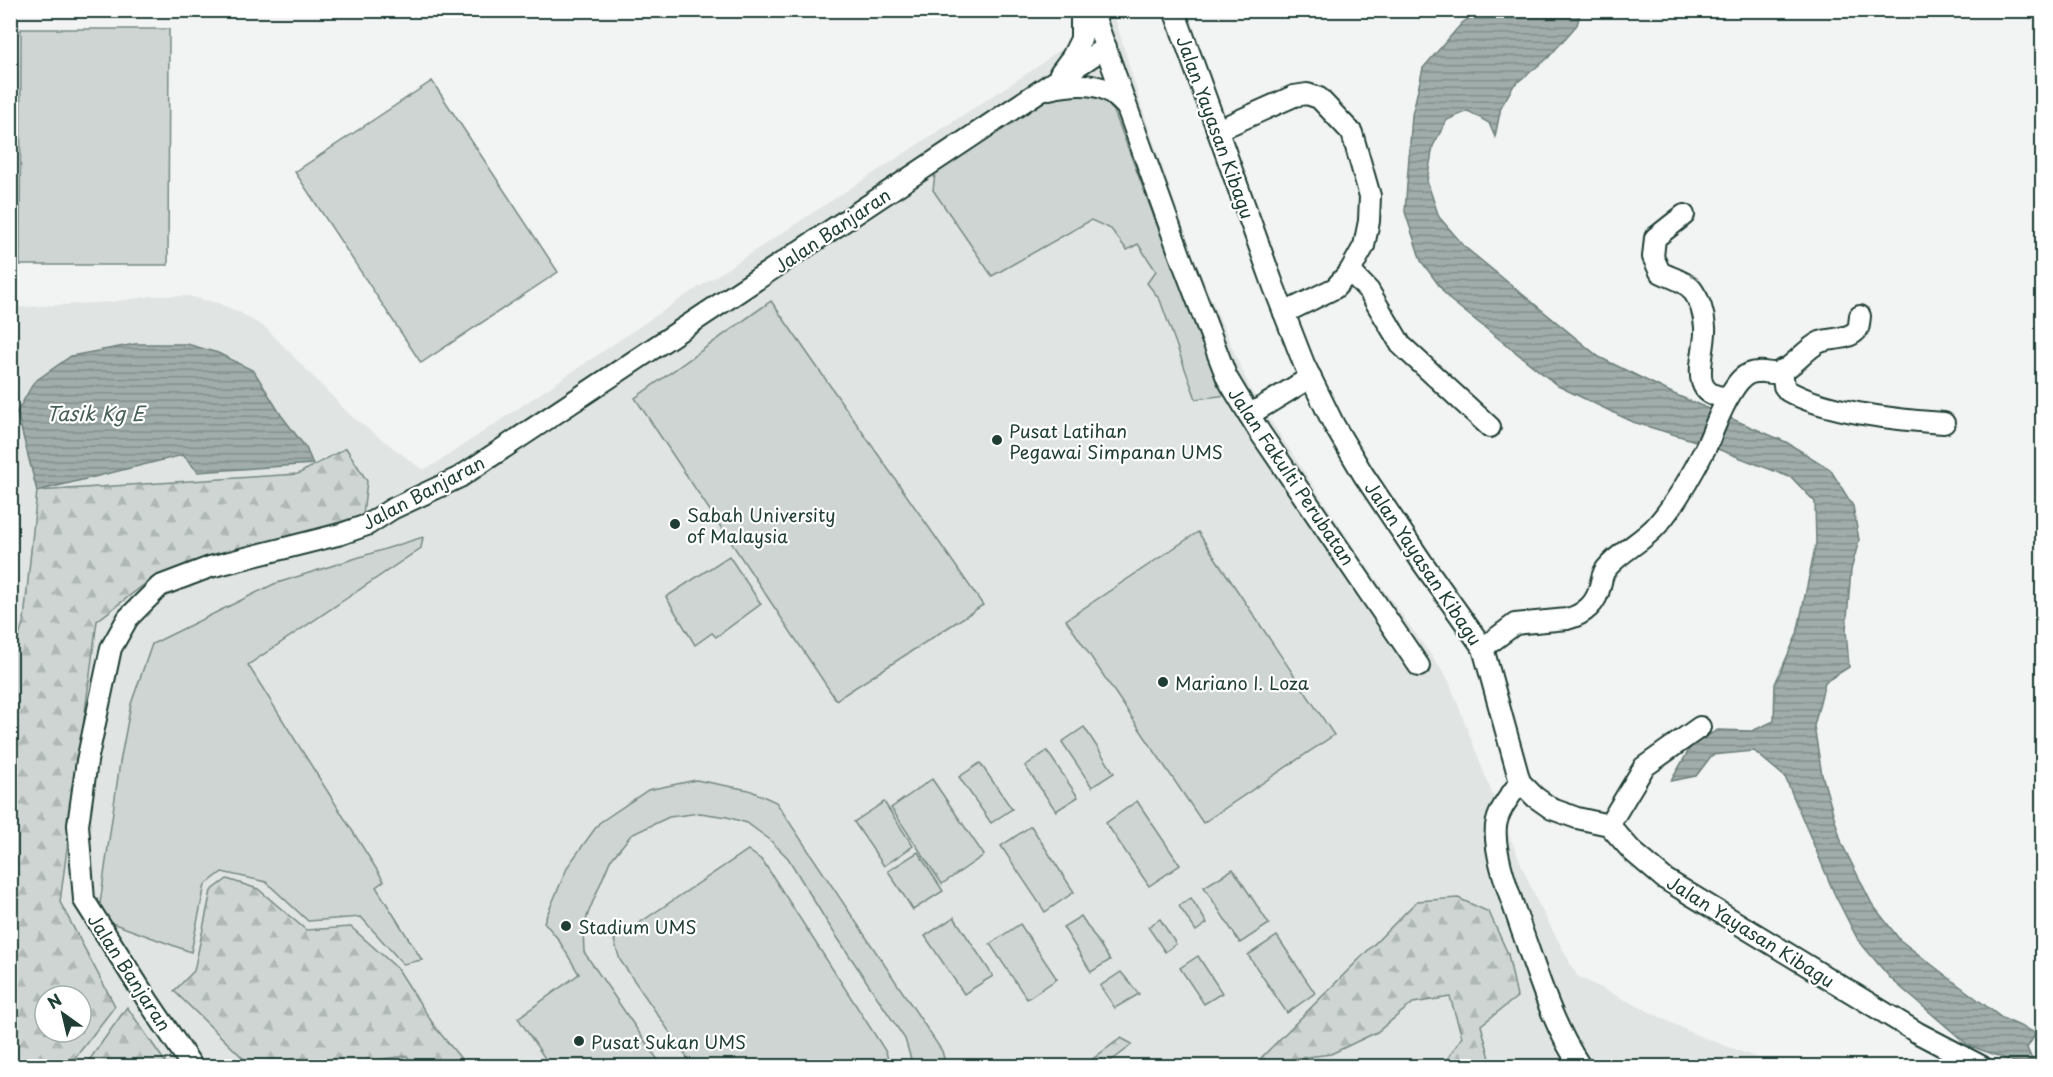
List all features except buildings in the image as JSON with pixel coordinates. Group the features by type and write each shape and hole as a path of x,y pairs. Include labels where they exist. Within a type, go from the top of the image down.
{"street":[{"path":"1043,90 1072,57 1081,39 1080,10"},
{"name":"Jalan Fakulti Perubatan","path":"1092,10 1221,366 1249,415 1419,666"},
{"name":"Jalan Yayasan Kibagu","path":"1174,10 1284,313 1311,377 1334,425 1363,474 1483,648 1520,782"},
{"name":"Jalan Banjaran","path":"192,1066 84,900 78,825 87,761 111,648 128,618 160,586 210,567 341,534 367,525 392,508 460,477 1106,47"},
{"path":"1043,90 1069,85 1087,85 1108,90 1126,106"},
{"path":"1218,130 1294,96 1307,94 1319,98 1352,133 1370,196 1370,221 1364,246 1350,271 1335,288 1284,313"},
{"path":"1684,215 1655,238 1653,257 1660,272 1688,286 1694,292 1703,313 1705,328 1700,372 1702,384 1708,393 1726,404"},
{"path":"1350,271 1369,291 1401,345 1490,427"},
{"path":"1483,648 1515,624 1574,618 1593,604 1603,572 1658,525 1705,449 1740,379 1757,372 1770,374 1782,370 1821,342 1853,335 1858,329 1860,316"},
{"path":"1782,370 1784,386 1788,391 1826,405 1913,421 1944,423"},
{"path":"1249,415 1311,377"},
{"path":"1580,1066 1565,1043 1542,988 1506,885 1496,840 1496,825 1499,816 1520,782 1552,809 1577,818 1609,825 1644,766 1700,727"},
{"name":"Jalan Yayasan Kibagu","path":"1609,825 1632,851 1665,879 1917,1033 1981,1066"}],"shaded area":[{"name":"Sabah University of Malaysia","path":"1109,11 1113,11 1140,102 1195,261 1251,391 1361,558 1448,679 1502,819 1537,901 1577,976 1694,1034 1779,1066 11,1066 10,308 111,302 153,296 188,296 217,303 237,311 266,328 351,416 420,468 425,469 679,300 1037,67"}],"green space":[{"path":"21,29 169,29 168,265 20,265"},
{"path":"432,81 558,272 421,363 295,172"},
{"path":"1072,88 1095,91 1114,111 1202,344 1228,395 1196,399 1160,300 1147,283 1156,271 1138,244 1127,250 1111,229 1091,220 992,276 933,190 935,174 1046,99"},
{"path":"771,301 983,605 836,700 635,398"},
{"path":"346,448 367,481 363,515 154,577 97,621 60,902 115,1006 93,1035 93,984 33,984 33,1044 86,1044 69,1066 11,1066 10,665 24,620 37,491 298,474"},
{"path":"1198,532 1334,735 1203,823 1066,620"},
{"path":"423,537 421,548 248,665 384,881 376,887 422,960 403,964 361,917 308,921 266,882 222,872 205,885 191,952 98,918 120,762 131,704 152,644 274,584"},
{"path":"729,556 761,604 716,637 712,633 695,645 666,597"},
{"path":"1084,727 1114,773 1092,787 1062,742"},
{"path":"1047,751 1078,797 1056,811 1025,766"},
{"path":"980,763 1012,809 991,823 959,777"},
{"path":"932,779 984,855 942,884 891,808"},
{"name":"Stadium UMS","path":"696,780 749,790 776,802 942,1051 946,1066 913,1066 905,1039 827,922 788,858 769,839 747,823 700,813 669,817 631,835 610,861 583,929 584,952 662,1066 550,1066 518,1018 579,974 558,939 544,922 568,866 599,823 648,790"},
{"path":"1137,801 1180,865 1149,886 1106,823"},
{"path":"884,802 913,846 884,866 854,822"},
{"path":"1031,826 1074,892 1045,912 1001,846"},
{"path":"748,850 763,861 886,1052 890,1066 693,1066 620,960 614,940"},
{"path":"918,852 943,891 913,910 888,871"},
{"path":"1233,869 1269,924 1240,943 1204,887"},
{"path":"227,879 258,889 306,930 351,927 398,969 435,1027 467,1066 416,1066 407,1056 325,1066 312,1066 305,1059 247,1062 174,991 194,971 211,891"},
{"path":"1191,898 1207,923 1196,931 1179,906"},
{"path":"1458,898 1489,912 1508,954 1517,997 1481,1025 1492,1066 1443,1066 1462,1037 1450,997 1413,1003 1377,1032 1331,1054 1276,1061 1265,1066 1253,1066 1417,901"},
{"path":"1081,916 1110,960 1091,972 1063,927"},
{"path":"954,917 993,976 964,994 925,936"},
{"path":"1160,919 1176,944 1165,952 1148,927"},
{"path":"1020,924 1057,979 1027,999 990,944"},
{"path":"1277,936 1315,993 1287,1013 1248,955"},
{"path":"1198,956 1222,993 1204,1004 1180,968"},
{"path":"1121,972 1139,994 1115,1008 1100,986"},
{"path":"127,1007 168,1066 85,1066"},
{"path":"1121,1038 1132,1044 1104,1064 1087,1067 1053,1066 1087,1063"}],"water":[{"path":"1479,11 1581,11 1577,25 1548,58 1514,85 1501,107 1495,137 1489,123 1468,111 1447,120 1433,146 1427,181 1439,217 1466,248 1599,357 1674,394 1786,442 1830,469 1853,506 1859,540 1851,570 1846,630 1849,667 1825,682 1814,726 1822,775 1842,844 1872,904 1900,940 2002,1018 2036,1033 2027,1048 2035,1066 2025,1066 1968,1045 1891,979 1858,940 1834,893 1785,777 1754,751 1712,755 1696,776 1671,781 1693,743 1718,730 1752,731 1774,721 1775,684 1797,634 1816,543 1815,502 1792,478 1702,443 1633,422 1558,386 1449,299 1421,261 1405,212 1412,115 1423,68 1462,23"},
{"name":"Tasik Kg E","path":"135,344 187,344 218,353 254,371 281,415 306,448 313,464 198,472 183,455 37,491 17,412 34,382 71,356"}],"place":[{"name":"Pusat Latihan Pegawai Simpanan UMS","path":"997,440"},
{"name":"Sabah University of Malaysia","path":"675,524"},
{"name":"Mariano I. Loza","path":"1163,682"},
{"name":"Stadium UMS","path":"566,926"},
{"name":"Pusat Sukan UMS","path":"579,1041"}]}
